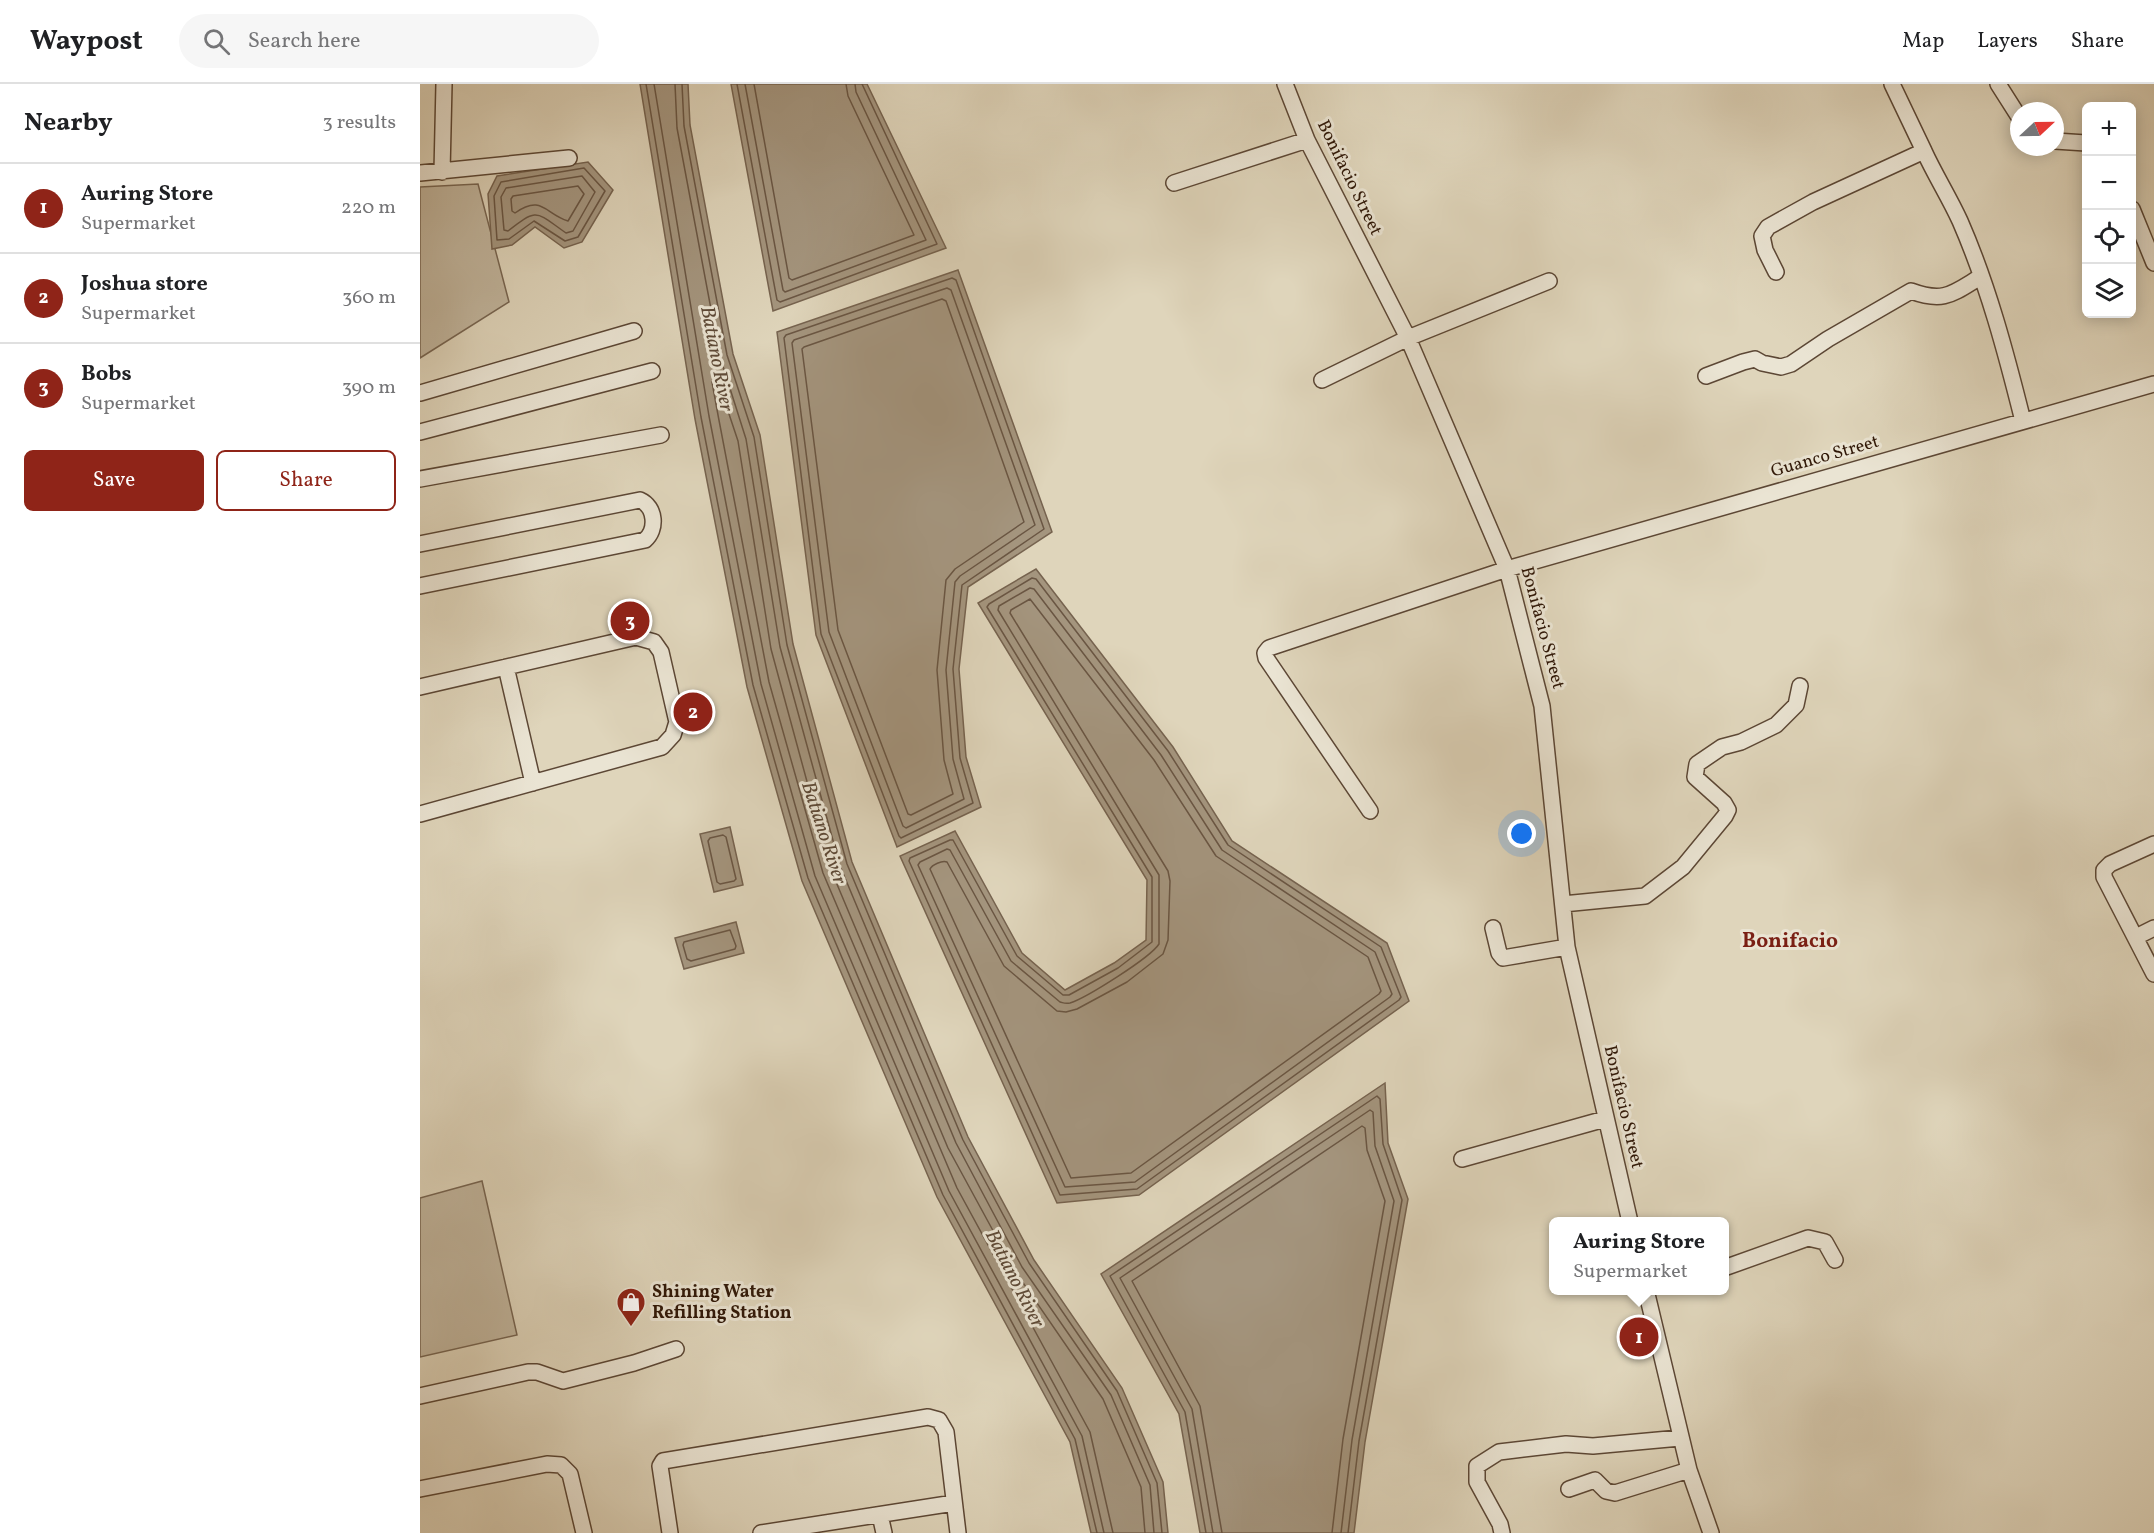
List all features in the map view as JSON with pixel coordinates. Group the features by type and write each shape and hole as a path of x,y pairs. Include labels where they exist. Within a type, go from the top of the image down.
{"street":[{"path":"442,172 444,84"},
{"path":"1892,84 1960,221 2001,334 2023,421"},
{"path":"1998,84 2010,103"},
{"name":"Bonifacio Street","path":"1290,85 1307,140 1408,338 1507,568 1542,706 1567,947 1629,1217"},
{"path":"1174,183 1307,140"},
{"path":"2064,142 2082,143"},
{"path":"1776,272 1765,250 1762,236 1768,227 1813,202 1924,151"},
{"path":"420,173 569,158"},
{"path":"2132,210 2154,263"},
{"path":"1706,376 1755,359 1781,367 1791,364 1828,339 1911,291 1929,298 1949,296 1980,277"},
{"path":"1322,380 1408,338 1549,281"},
{"path":"420,393 634,331"},
{"path":"420,432 652,371"},
{"name":"Guanco Street","path":"1370,811 1266,658 1265,653 1269,648 1507,568 2154,384"},
{"path":"420,479 661,435"},
{"path":"420,544 640,500 647,503 651,510 654,528 645,540 420,586"},
{"path":"420,687 636,637 654,642 661,652 677,722 673,735 662,747 420,814"},
{"path":"506,667 533,783"},
{"path":"1563,904 1645,896 1683,867 1728,810 1724,803 1695,777 1697,764 1722,747 1741,742 1776,725 1796,705 1800,686"},
{"path":"2154,844 2110,864 2104,870 2104,877 2154,974"},
{"path":"1493,928 1499,953 1503,958 1567,947"},
{"path":"2136,937 2154,928"},
{"path":"1462,1158 1605,1119"},
{"path":"1729,1267 1808,1238 1824,1242 1835,1260"},
{"path":"1647,1295 1680,1438 1711,1533"},
{"path":"420,1396 528,1372 537,1372 563,1381 634,1363 676,1349"},
{"path":"670,1533 660,1466 663,1461 928,1417 939,1420 946,1432 958,1533"},
{"path":"1502,1533 1500,1524 1477,1482 1477,1466 1499,1452 1566,1444 1593,1446 1680,1438"},
{"path":"420,1489 548,1464 561,1465 570,1474 584,1533"},
{"path":"1569,1489 1595,1480 1606,1491 1615,1493 1689,1470"},
{"path":"761,1533 954,1503"},
{"path":"880,1515 884,1533"}],"shaded area":[{"path":"478,184 509,302 420,358 420,187"},
{"path":"482,1181 517,1335 420,1357 420,1198"}],"water":[{"name":"Batiano River","path":"640,84 688,84 690,125 733,354 760,435 793,644 852,862 968,1137 1034,1260 1122,1388 1163,1482 1168,1533 1091,1533 1070,1442 937,1197 802,881 747,687 695,419"},
{"path":"731,84 867,84 946,248 773,311"},
{"path":"588,162 613,190 582,242 564,248 535,227 512,245 492,249 488,194 497,176"},
{"path":"958,270 1052,532 968,587 959,669 966,757 981,807 897,847 816,635 777,332"},
{"path":"1036,569 1173,747 1232,841 1387,943 1409,1001 1139,1195 1057,1203 900,856 955,831 1022,953 1065,990 1114,963 1146,940 1147,880 978,603"},
{"path":"730,827 743,885 714,892 700,834"},
{"path":"736,922 744,953 684,969 675,938"},
{"path":"1385,1083 1388,1143 1408,1199 1365,1442 1354,1533 1200,1533 1179,1414 1101,1274"}],"place":[{"name":"Bobs","path":"630,621"},
{"name":"Joshua store","path":"693,712"},
{"name":"Shining Water Refilling Station","path":"631,1328"},
{"name":"Auring Store","path":"1639,1337"}],"district":[{"name":"Bonifacio","path":"1790,941"}]}
